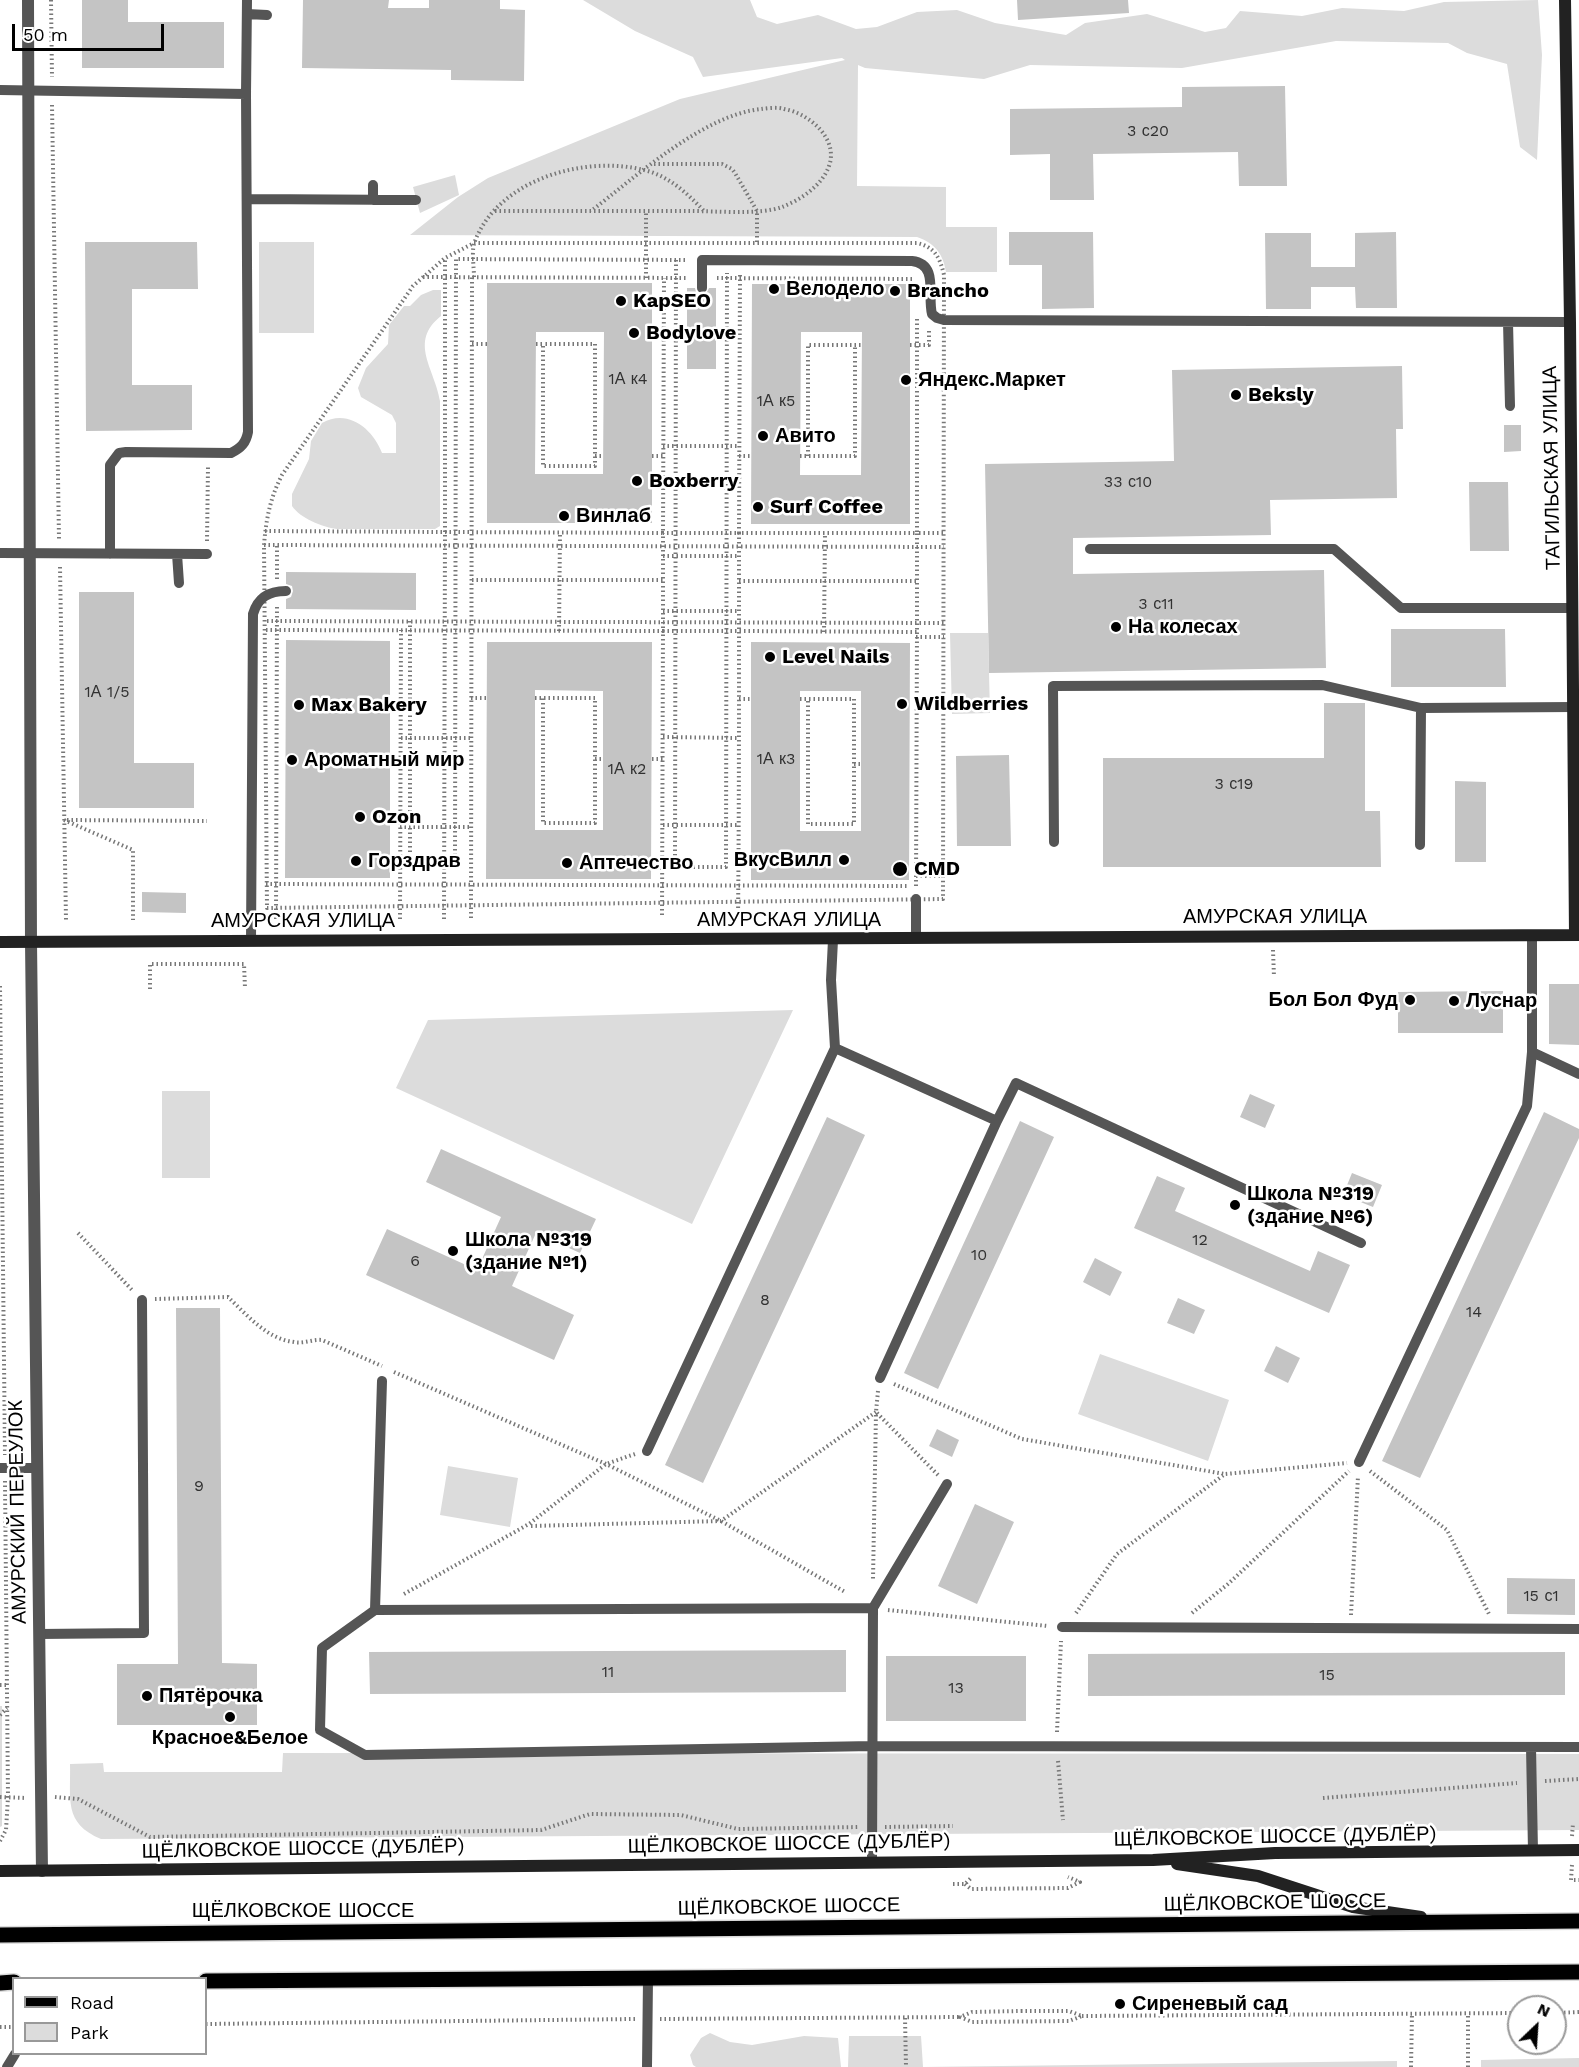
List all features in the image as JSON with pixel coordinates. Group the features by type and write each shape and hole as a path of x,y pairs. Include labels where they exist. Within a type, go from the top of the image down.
{"main road":[{"name":"ЩЁЛКОВСКОЕ ШОССЕ","path":"0,1933 1579,1921"},
{"path":"207,1982 1579,1972"}],"street":[{"name":"АМУРСКИЙ ПЕРЕУЛОК","path":"28,0 31,942 42,1871"},
{"name":"ТАГИЛЬСКАЯ УЛИЦА","path":"1565,0 1577,935"},
{"name":"АМУРСКАЯ УЛИЦА","path":"0,942 1577,935"},
{"name":"ЩЁЛКОВСКОЕ ШОССЕ (ДУБЛЁР)","path":"0,1871 1153,1860 1275,1853 1579,1850"},
{"path":"1153,1860 1258,1876 1353,1907 1451,1922"}],"lane":[{"path":"110,554 110,465 119,453 231,453 247,439 247,0"},
{"path":"247,14 267,15"},
{"path":"0,90 246,93"},
{"path":"373,185 373,200"},
{"path":"247,199 416,200"},
{"path":"702,283 702,260 918,262 923,264 930,274 932,314 944,320 1570,322"},
{"path":"1508,322 1510,406"},
{"path":"1090,549 1334,549 1401,608 1573,608"},
{"path":"0,554 207,554"},
{"path":"177,554 178,583"},
{"path":"251,941 252,621 254,609 264,596 281,591"},
{"path":"1054,842 1053,686 1322,686 1421,708 1574,708"},
{"path":"1420,845 1421,708"},
{"path":"916,899 916,938"},
{"path":"1359,1462 1527,1106 1532,1052 1532,935"},
{"path":"647,1451 835,1048 831,980 833,940"},
{"path":"835,1048 998,1120"},
{"path":"1532,1052 1579,1074"},
{"path":"879,1378 1016,1083 1361,1243"},
{"path":"39,1634 144,1633 142,1300"},
{"path":"375,1610 382,1381"},
{"path":"3,1468 37,1468"},
{"path":"872,1862 873,1608 946,1484"},
{"path":"873,1608 375,1610 322,1648 320,1730 364,1755 873,1746 1579,1748"},
{"path":"1062,1627 1579,1629"},
{"path":"1531,1747 1533,1851"},
{"path":"647,2067 648,1979"}],"path":[{"path":"51,0 66,920"},
{"path":"495,211 591,211 646,211 705,211 758,211 780,208 801,198 816,186 829,166 830,149 823,132 809,119 784,109 760,109 738,114 709,126 653,164 591,211"},
{"path":"653,164 722,164 728,166 735,173 758,211 756,260"},
{"path":"471,918 474,243 483,226 495,211 532,182 556,172 585,166 614,165 645,170 675,185 705,211"},
{"path":"646,211 646,278"},
{"path":"646,242 917,243 927,246 938,255 944,275 943,899 267,908 264,545 272,497 282,476 400,303 422,277 445,258 474,243 646,242"},
{"path":"444,919 445,258"},
{"path":"410,621 410,864 455,864 456,259 702,260"},
{"path":"676,260 675,867 726,867 727,260"},
{"path":"738,917 740,260"},
{"path":"422,277 676,278 702,283 727,278 917,279"},
{"path":"662,917 664,278"},
{"path":"916,899 917,312"},
{"path":"472,344 487,344"},
{"path":"536,344 543,344 595,344 595,466 543,466 543,344"},
{"path":"808,456 808,345 861,345"},
{"path":"801,456 855,456 855,345"},
{"path":"663,446 739,446"},
{"path":"595,456 603,456"},
{"path":"652,456 663,456"},
{"path":"739,456 752,456"},
{"path":"207,554 208,481"},
{"path":"265,531 944,533"},
{"path":"560,532 560,631"},
{"path":"824,632 825,533"},
{"path":"264,545 944,547"},
{"path":"276,919 276,630 281,591 277,545"},
{"path":"663,556 739,556"},
{"path":"472,580 663,580"},
{"path":"739,581 916,581"},
{"path":"663,611 739,611"},
{"path":"252,621 944,623"},
{"path":"276,630 824,632 944,637"},
{"path":"400,919 401,630"},
{"path":"471,698 487,698"},
{"path":"535,698 543,698 595,698 595,823 543,823 543,698"},
{"path":"739,699 751,699"},
{"path":"800,699 808,699 854,699 854,824 807,824 808,699"},
{"path":"663,737 739,738"},
{"path":"401,738 471,738"},
{"path":"595,759 603,759"},
{"path":"652,759 663,759"},
{"path":"854,764 861,764"},
{"path":"909,764 916,765"},
{"path":"64,820 207,821"},
{"path":"64,820 133,850 133,920"},
{"path":"663,825 739,825"},
{"path":"400,827 471,827"},
{"path":"916,876 943,876"},
{"path":"251,884 916,886"},
{"path":"1273,949 1274,977"},
{"path":"150,989 150,964 244,964 245,988"},
{"path":"0,986 3,1468 8,1708 8,1797 6,1830 0,1841"},
{"path":"873,1608 876,1412 879,1378 1022,1439 1225,1474 1359,1462 1447,1530 1496,1628"},
{"path":"876,1412 946,1484"},
{"path":"721,1521 876,1412"},
{"path":"375,1610 529,1524 606,1464 647,1451"},
{"path":"1173,1627 1228,1584 1359,1462"},
{"path":"1350,1628 1359,1462"},
{"path":"1063,1820 1057,1745 1062,1627 1080,1609 1117,1554 1225,1474"},
{"path":"531,1526 721,1521 873,1608 1062,1627"},
{"path":"0,1686 7,1685"},
{"path":"0,1715 8,1708"},
{"path":"1323,1798 1579,1779"},
{"path":"0,1797 27,1798"},
{"path":"56,1797 78,1799 150,1837 541,1830 590,1814 681,1815 738,1829 953,1826"},
{"path":"965,1884 971,1889 1068,1888"},
{"path":"207,2025 905,2018 960,2017 972,2012 1030,2011 1069,2011 1082,2016"},
{"path":"960,2017 972,2022 983,2022 1069,2021 1082,2016 1507,2013"},
{"path":"1411,2067 1412,2014"},
{"path":"1468,2014 1468,2067"},
{"path":"905,2018 906,2067"}],"green space":[{"path":"583,0 750,0 757,17 777,24 818,15 856,29 877,27 917,12 957,10 995,23 1066,35 1085,23 1147,14 1205,32 1226,28 1240,11 1302,16 1342,8 1404,11 1444,2 1538,0 1542,55 1537,160 1520,147 1507,64 1467,53 1448,43 1336,41 1182,68 1030,65 984,79 865,68 858,65 857,186 946,187 946,227 997,227 997,272 946,272 937,250 929,242 917,237 410,235 458,197 488,178 680,99 845,60 842,58 703,77 693,57 635,31"},
{"path":"455,175 459,195 420,213 413,187"},
{"path":"259,242 314,242 314,333 259,333"},
{"path":"433,290 441,290 441,316 431,326 426,336 425,346 440,401 440,526 435,529 337,529 306,518 292,506 292,494 309,459 311,441 322,423 341,418 358,423 372,436 382,453 396,453 396,423 392,415 361,397 358,388 366,368 388,344 389,325 404,306 410,306 421,295"},
{"path":"950,633 988,633 990,713 952,714"},
{"path":"793,1010 692,1224 396,1088 428,1020"},
{"path":"162,1091 210,1091 210,1178 162,1178"},
{"path":"1100,1354 1229,1400 1208,1461 1078,1414"},
{"path":"448,1466 518,1478 510,1527 440,1515"},
{"path":"0,1706 2,1706 2,1826 0,1827"},
{"path":"283,1753 1579,1754 1579,1830 101,1839 80,1825 72,1809 70,1764 103,1763 104,1772 282,1772"},
{"path":"710,2033 730,2042 752,2045 804,2036 838,2038 841,2067 696,2067 690,2055 701,2038"},
{"path":"849,2036 921,2036 923,2067 848,2067"},
{"path":"1579,2058 1579,2067 1481,2067 1481,2060"},
{"path":"1397,2061 1397,2067 923,2067"}],"building":[{"path":"82,0 128,0 128,22 224,22 224,68 82,68"},
{"path":"303,0 389,0 388,8 429,8 429,0 500,0 500,9 525,10 524,81 451,80 451,70 302,68"},
{"path":"1017,0 1128,0 1129,13 1018,20"},
{"path":"1285,86 1287,186 1239,186 1238,152 1093,154 1094,200 1050,200 1050,154 1010,155 1010,109 1182,107 1182,87"},
{"path":"1009,232 1093,232 1094,308 1042,309 1042,265 1009,265"},
{"path":"1396,232 1397,308 1356,308 1355,287 1311,287 1311,309 1266,309 1265,233 1311,233 1311,267 1355,267 1355,233"},
{"path":"85,242 197,242 198,289 132,289 132,385 192,385 192,430 86,431"},
{"path":"487,283 652,283 652,523 487,523","holes":["536,332 604,332 603,474 535,474"]},
{"path":"752,284 910,284 910,524 751,524","holes":["801,332 862,332 861,475 800,475"]},
{"path":"687,288 695,288 696,292 701,295 706,294 709,288 716,288 716,369 687,369"},
{"path":"1402,366 1403,429 1396,429 1397,498 1270,500 1271,535 1073,538 1073,574 1324,570 1326,668 989,673 985,464 1174,461 1172,370"},
{"path":"1504,425 1521,425 1521,451 1504,452"},
{"path":"1469,482 1508,482 1509,551 1470,551"},
{"path":"286,572 416,573 416,610 286,609 286,599 291,597 293,591 292,586 286,584"},
{"path":"79,592 134,592 134,763 194,763 194,808 79,808"},
{"path":"1391,629 1505,629 1506,687 1391,687"},
{"path":"286,640 390,641 390,878 285,878"},
{"path":"487,642 652,642 651,879 486,879","holes":["535,690 603,691 603,830 535,830"]},
{"path":"751,642 910,643 909,880 751,880","holes":["800,691 861,691 861,831 800,831"]},
{"path":"1324,703 1365,703 1365,811 1380,811 1381,867 1103,867 1103,758 1324,758"},
{"path":"1009,755 1011,846 957,846 956,756"},
{"path":"1455,781 1486,782 1486,862 1455,862"},
{"path":"142,892 186,893 186,913 142,912"},
{"path":"1549,984 1579,984 1579,1045 1549,1044"},
{"path":"1503,991 1503,1033 1398,1033 1398,992"},
{"path":"1250,1094 1275,1105 1265,1128 1240,1117"},
{"path":"1544,1112 1579,1129 1579,1138 1420,1478 1382,1461"},
{"path":"827,1117 865,1135 703,1483 665,1465"},
{"path":"1020,1121 1054,1137 938,1389 904,1373"},
{"path":"441,1149 596,1219 580,1253 536,1233 512,1286 574,1315 554,1360 366,1275 387,1229 477,1270 501,1217 426,1182"},
{"path":"1352,1173 1382,1185 1373,1207 1343,1195"},
{"path":"1157,1176 1185,1188 1175,1211 1310,1271 1318,1251 1350,1265 1329,1313 1134,1228"},
{"path":"1095,1258 1122,1272 1110,1296 1083,1282"},
{"path":"1178,1298 1205,1310 1194,1334 1167,1323"},
{"path":"176,1308 220,1308 222,1663 257,1664 257,1725 117,1725 117,1664 178,1664"},
{"path":"1276,1346 1300,1358 1288,1383 1264,1371"},
{"path":"937,1429 959,1440 952,1457 929,1446"},
{"path":"975,1504 1014,1522 977,1604 938,1586"},
{"path":"1507,1578 1575,1579 1575,1615 1507,1614"},
{"path":"846,1650 846,1692 370,1694 369,1652"},
{"path":"1565,1652 1565,1695 1088,1696 1088,1654"},
{"path":"886,1656 1026,1656 1026,1721 886,1721"}],"place":[{"name":"Велодело","path":"774,289"},
{"name":"Brancho","path":"895,291"},
{"name":"KapSEO","path":"621,301"},
{"name":"Bodylove","path":"634,333"},
{"name":"Яндекс.Маркет","path":"906,380"},
{"name":"Beksly","path":"1236,395"},
{"name":"Авито","path":"763,436"},
{"name":"Boxberry","path":"637,481"},
{"name":"Surf Coffee","path":"758,507"},
{"name":"Винлаб","path":"564,516"},
{"name":"На колесах","path":"1116,627"},
{"name":"Level Nails","path":"770,657"},
{"name":"Wildberries","path":"902,704"},
{"name":"Max Bakery","path":"299,705"},
{"name":"Ароматный мир","path":"292,760"},
{"name":"Ozon","path":"360,817"},
{"name":"ВкусВилл","path":"844,860"},
{"name":"Горздрав","path":"356,861"},
{"name":"Аптечество","path":"567,863"},
{"name":"CMD","path":"900,869"},
{"name":"Бол Бол Фуд","path":"1410,1000"},
{"name":"Луснар","path":"1454,1001"},
{"name":"Школа №319 (здание №6)","path":"1235,1205"},
{"name":"Школа №319 (здание №1)","path":"453,1251"},
{"name":"Пятёрочка","path":"147,1696"},
{"name":"Красное&Белое","path":"230,1717"},
{"name":"Сиреневый сад","path":"1120,2004"}]}
